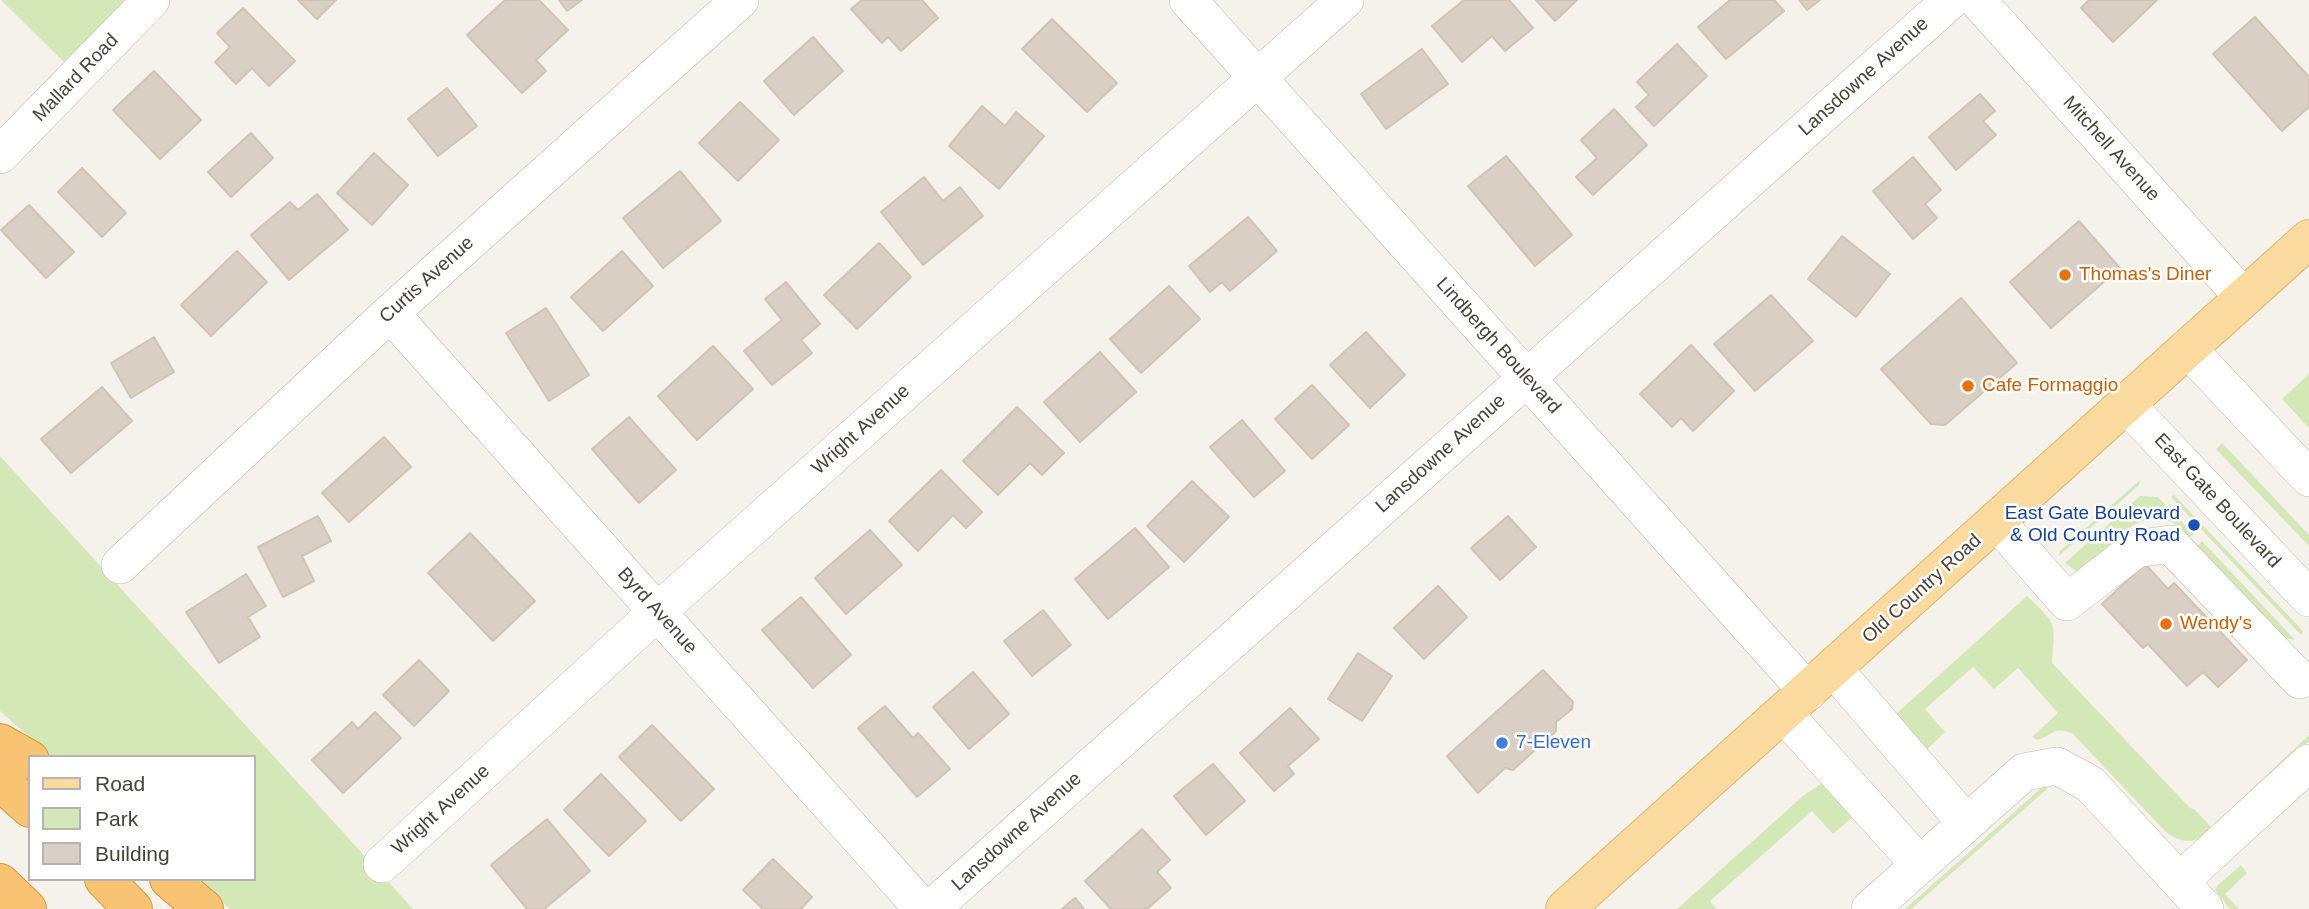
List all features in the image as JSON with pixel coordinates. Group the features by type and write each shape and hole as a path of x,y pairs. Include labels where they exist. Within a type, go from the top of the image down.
{"highway":[{"path":"0,743 28,760"},
{"path":"0,781 28,806"},
{"path":"106,881 133,909"},
{"path":"171,881 204,909"},
{"path":"0,883 27,909"}],"main road":[{"name":"Old Country Road","path":"1565,909 2309,239"}],"street":[{"name":"Mallard Road","path":"0,155 151,0"},
{"name":"Curtis Avenue","path":"120,565 390,313 740,0"},
{"name":"Lindbergh Boulevard","path":"1188,0 1809,692"},
{"name":"Wright Avenue","path":"382,864 657,612 1345,0"},
{"name":"Lansdowne Avenue","path":"931,909 1951,0"},
{"name":"Mitchell Avenue","path":"1978,0 2244,298"},
{"name":"Byrd Avenue","path":"390,313 923,909"},
{"path":"2187,348 2309,478"},
{"name":"East Gate Boulevard","path":"2126,404 2309,598"},
{"path":"1997,522 2067,602 2136,549 2170,544 2300,680"},
{"path":"1809,692 1966,823"},
{"path":"1809,692 1920,864"},
{"path":"2180,881 2309,763"},
{"path":"1870,909 2024,772 2057,766 2090,784 2206,909"}],"green space":[{"path":"1,0 126,0 64,62"},
{"path":"2309,374 2309,428 2282,399"},
{"path":"2222,443 2309,535 2309,546 2216,449"},
{"path":"0,456 413,909 230,909 196,881 256,881 256,755 50,755 0,711"},
{"path":"2140,480 2139,485 2059,556 2060,551"},
{"path":"2174,495 2303,631 2301,635 2171,497"},
{"path":"2140,496 2158,497 2194,534 2188,539 2173,523 2161,518 2149,519 2126,530 2087,568 2076,571 2065,563"},
{"path":"2202,541 2295,640 2281,637 2197,547"},
{"path":"2027,596 2052,625 2052,663 2211,827 2309,735 2309,741 2204,837 2190,841 2167,833 2072,733 2057,731 2037,740 2032,737 2058,713 2018,668 1994,689 1973,667 1925,709 1945,732 1923,753 1896,714"},
{"path":"1822,783 1857,813 1833,834 1812,811 1710,901 1716,909 1677,909 1803,796"},
{"path":"2047,783 2047,789 1911,909 1905,909"},
{"path":"2241,865 2247,873 2225,894 2239,909 2230,909 2215,890"}],"building":[{"path":"298,0 336,0 317,19"},
{"path":"505,0 539,0 568,30 536,60 546,71 522,93 467,35"},
{"path":"559,0 582,0 567,11"},
{"path":"862,0 922,0 938,18 901,51 888,37 882,43 851,9"},
{"path":"1464,0 1509,0 1533,28 1505,51 1492,36 1462,62 1432,26"},
{"path":"1536,0 1577,0 1555,21"},
{"path":"1730,0 1774,0 1784,11 1726,59 1698,27"},
{"path":"1799,0 1820,0 1807,10"},
{"path":"2089,0 2157,0 2113,42 2081,8"},
{"path":"243,8 295,61 269,86 252,68 236,84 215,62 230,47 217,33"},
{"path":"2255,17 2309,77 2309,107 2282,131 2213,54"},
{"path":"1052,19 1117,83 1087,112 1022,49"},
{"path":"813,37 843,71 794,115 764,81"},
{"path":"1677,44 1707,76 1654,126 1636,107 1649,95 1637,82"},
{"path":"1422,49 1448,84 1386,129 1361,94"},
{"path":"154,71 201,120 160,159 113,110"},
{"path":"447,88 477,126 438,156 408,119"},
{"path":"1980,94 1995,111 1983,121 1996,135 1956,170 1929,137"},
{"path":"740,102 779,140 738,181 699,143"},
{"path":"982,106 1005,126 1016,112 1044,136 999,189 949,146"},
{"path":"1614,109 1647,145 1593,195 1576,177 1597,158 1581,140"},
{"path":"251,133 273,158 231,197 208,172"},
{"path":"374,153 408,185 372,225 337,193"},
{"path":"1506,156 1572,235 1535,266 1468,186"},
{"path":"1913,157 1941,190 1925,204 1937,218 1913,239 1873,191"},
{"path":"82,168 126,213 102,237 58,192"},
{"path":"680,171 721,221 663,268 623,218"},
{"path":"924,177 943,201 960,187 983,216 923,265 881,212"},
{"path":"317,194 348,230 289,280 251,235 290,202 298,210"},
{"path":"29,205 74,252 46,278 1,230"},
{"path":"1248,217 1277,251 1230,291 1222,282 1210,292 1189,266"},
{"name":"Thomas's Diner","path":"2079,221 2120,268 2051,328 2010,282"},
{"path":"1842,236 1890,274 1856,317 1808,279"},
{"path":"879,243 911,277 857,329 824,295"},
{"path":"237,251 267,282 211,336 181,305"},
{"path":"622,251 653,286 603,331 571,297"},
{"path":"786,282 820,324 801,340 812,353 772,385 744,351 782,320 765,299"},
{"path":"1169,286 1200,319 1141,373 1110,339"},
{"path":"1771,295 1813,341 1755,391 1714,344"},
{"path":"1961,298 2017,363 1945,425 1931,424 1881,369"},
{"path":"546,308 589,375 549,401 506,333"},
{"path":"1366,332 1405,375 1370,408 1330,365"},
{"path":"154,337 174,372 131,398 111,363"},
{"path":"1691,345 1734,391 1693,431 1681,418 1672,427 1640,394"},
{"path":"713,346 753,389 697,440 658,396"},
{"path":"1100,352 1136,392 1080,442 1044,402"},
{"path":"1312,385 1349,425 1312,459 1275,419"},
{"path":"102,387 132,421 71,473 41,439"},
{"path":"1017,407 1064,453 1042,475 1030,463 998,495 963,461"},
{"path":"629,417 676,470 639,503 592,449"},
{"path":"1242,420 1285,471 1254,497 1210,447"},
{"path":"384,437 411,467 349,522 322,493"},
{"path":"941,470 982,512 966,528 953,515 918,551 889,521"},
{"path":"1192,481 1229,517 1184,562 1147,526"},
{"path":"318,516 331,541 302,556 314,581 283,597 258,547"},
{"path":"1508,516 1536,547 1500,580 1471,548"},
{"path":"1135,528 1169,567 1108,619 1075,579"},
{"path":"870,530 902,565 846,614 815,578"},
{"path":"470,533 535,601 493,641 428,573"},
{"name":"Wendy's","path":"2145,564 2168,589 2174,583 2247,660 2218,687 2203,672 2187,686 2148,644 2143,648 2102,604"},
{"path":"246,574 266,606 248,617 260,637 219,663 186,612"},
{"path":"1438,586 1467,617 1424,659 1394,628"},
{"path":"801,597 851,655 813,688 762,630"},
{"path":"1043,610 1071,645 1032,676 1004,641"},
{"path":"1358,653 1392,676 1362,721 1328,699"},
{"path":"419,660 449,691 414,726 383,695"},
{"name":"7-Eleven","path":"1543,670 1573,702 1572,709 1556,722 1556,731 1513,770 1505,768 1478,793 1447,756"},
{"path":"973,672 1009,714 969,749 933,707"},
{"path":"885,706 913,738 918,733 950,769 917,797 858,728"},
{"path":"1290,708 1319,739 1288,766 1294,774 1274,791 1240,753"},
{"path":"375,712 401,738 343,793 312,760 352,722 358,729"},
{"path":"652,725 714,789 681,821 619,757"},
{"path":"1213,764 1245,801 1206,835 1174,796"},
{"path":"601,774 646,821 609,856 564,810"},
{"path":"547,819 590,871 544,909 527,909 491,865"},
{"path":"1142,829 1170,860 1157,872 1171,888 1147,909 1111,909 1085,881"},
{"path":"773,859 812,897 801,909 763,909 743,890"},
{"path":"1075,898 1084,909 1062,909"}],"place":[{"name":"Thomas's Diner","path":"2065,275"},
{"name":"Cafe Formaggio","path":"1968,386"},
{"name":"East Gate Boulevard & Old Country Road","path":"2194,525"},
{"name":"Wendy's","path":"2166,624"},
{"name":"7-Eleven","path":"1502,743"}]}
